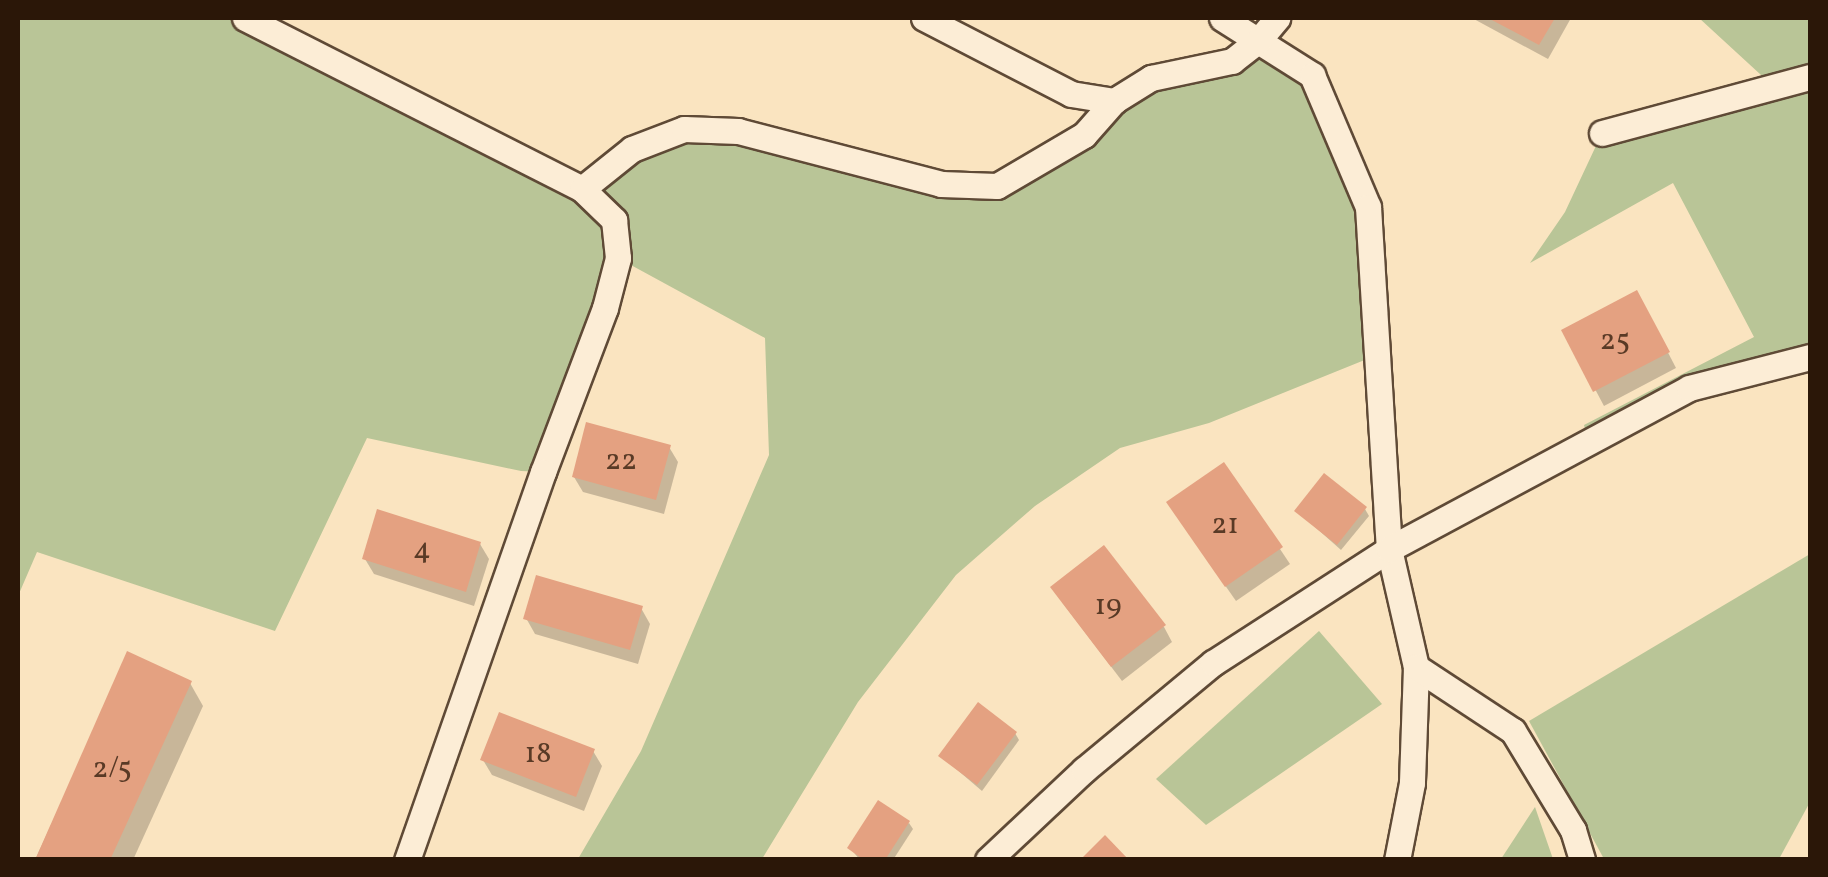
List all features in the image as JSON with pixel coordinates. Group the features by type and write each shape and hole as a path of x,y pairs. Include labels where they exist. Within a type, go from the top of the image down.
{"street":[{"path":"245,18 582,189 614,220 618,258 606,308 542,472 407,860"},
{"path":"924,18 1071,94 1114,101"},
{"path":"1222,18 1312,75 1368,207 1389,550 1416,667 1412,784 1397,860"},
{"path":"582,189 632,150 684,129 738,131 941,184 998,186 1084,135 1114,101 1151,78 1232,61 1258,41 1278,18"},
{"path":"1602,133 1810,77"},
{"path":"988,860 1084,770 1213,663 1389,550 1690,388 1810,357"},
{"path":"1416,667 1514,731 1573,830 1582,860"}],"green space":[{"path":"18,18 245,18 582,189 684,129 997,186 1114,101 1258,41 1312,75 1368,207 1377,355 1209,423 1120,448 1035,506 956,575 858,702 762,859 578,859 641,751 769,455 765,338 618,258 543,472 521,471 367,438 275,631 37,552 18,596"},
{"path":"1699,18 1810,18 1810,357 1689,388 1590,448 1584,425 1754,337 1673,183 1530,263 1565,212 1602,133 1773,86"},
{"path":"1810,554 1810,802 1779,859 1604,859 1529,721"},
{"path":"1319,631 1382,704 1206,825 1156,779"},
{"path":"1535,807 1553,859 1501,859"}],"building":[{"path":"1488,18 1555,18 1539,45"},
{"path":"1637,290 1670,352 1593,392 1561,330"},
{"path":"586,422 671,445 656,500 572,477"},
{"path":"1224,462 1283,547 1225,587 1166,502"},
{"path":"1324,473 1367,507 1337,545 1294,511"},
{"path":"377,509 481,542 466,592 362,559"},
{"path":"1104,545 1166,625 1111,667 1050,587"},
{"path":"536,575 643,606 630,650 523,619"},
{"path":"127,651 192,681 110,860 35,860"},
{"path":"978,702 1017,732 977,785 938,756"},
{"path":"499,712 595,749 576,797 480,760"},
{"path":"878,800 910,821 885,860 864,860 847,848"},
{"path":"1105,835 1129,860 1080,860"}]}
